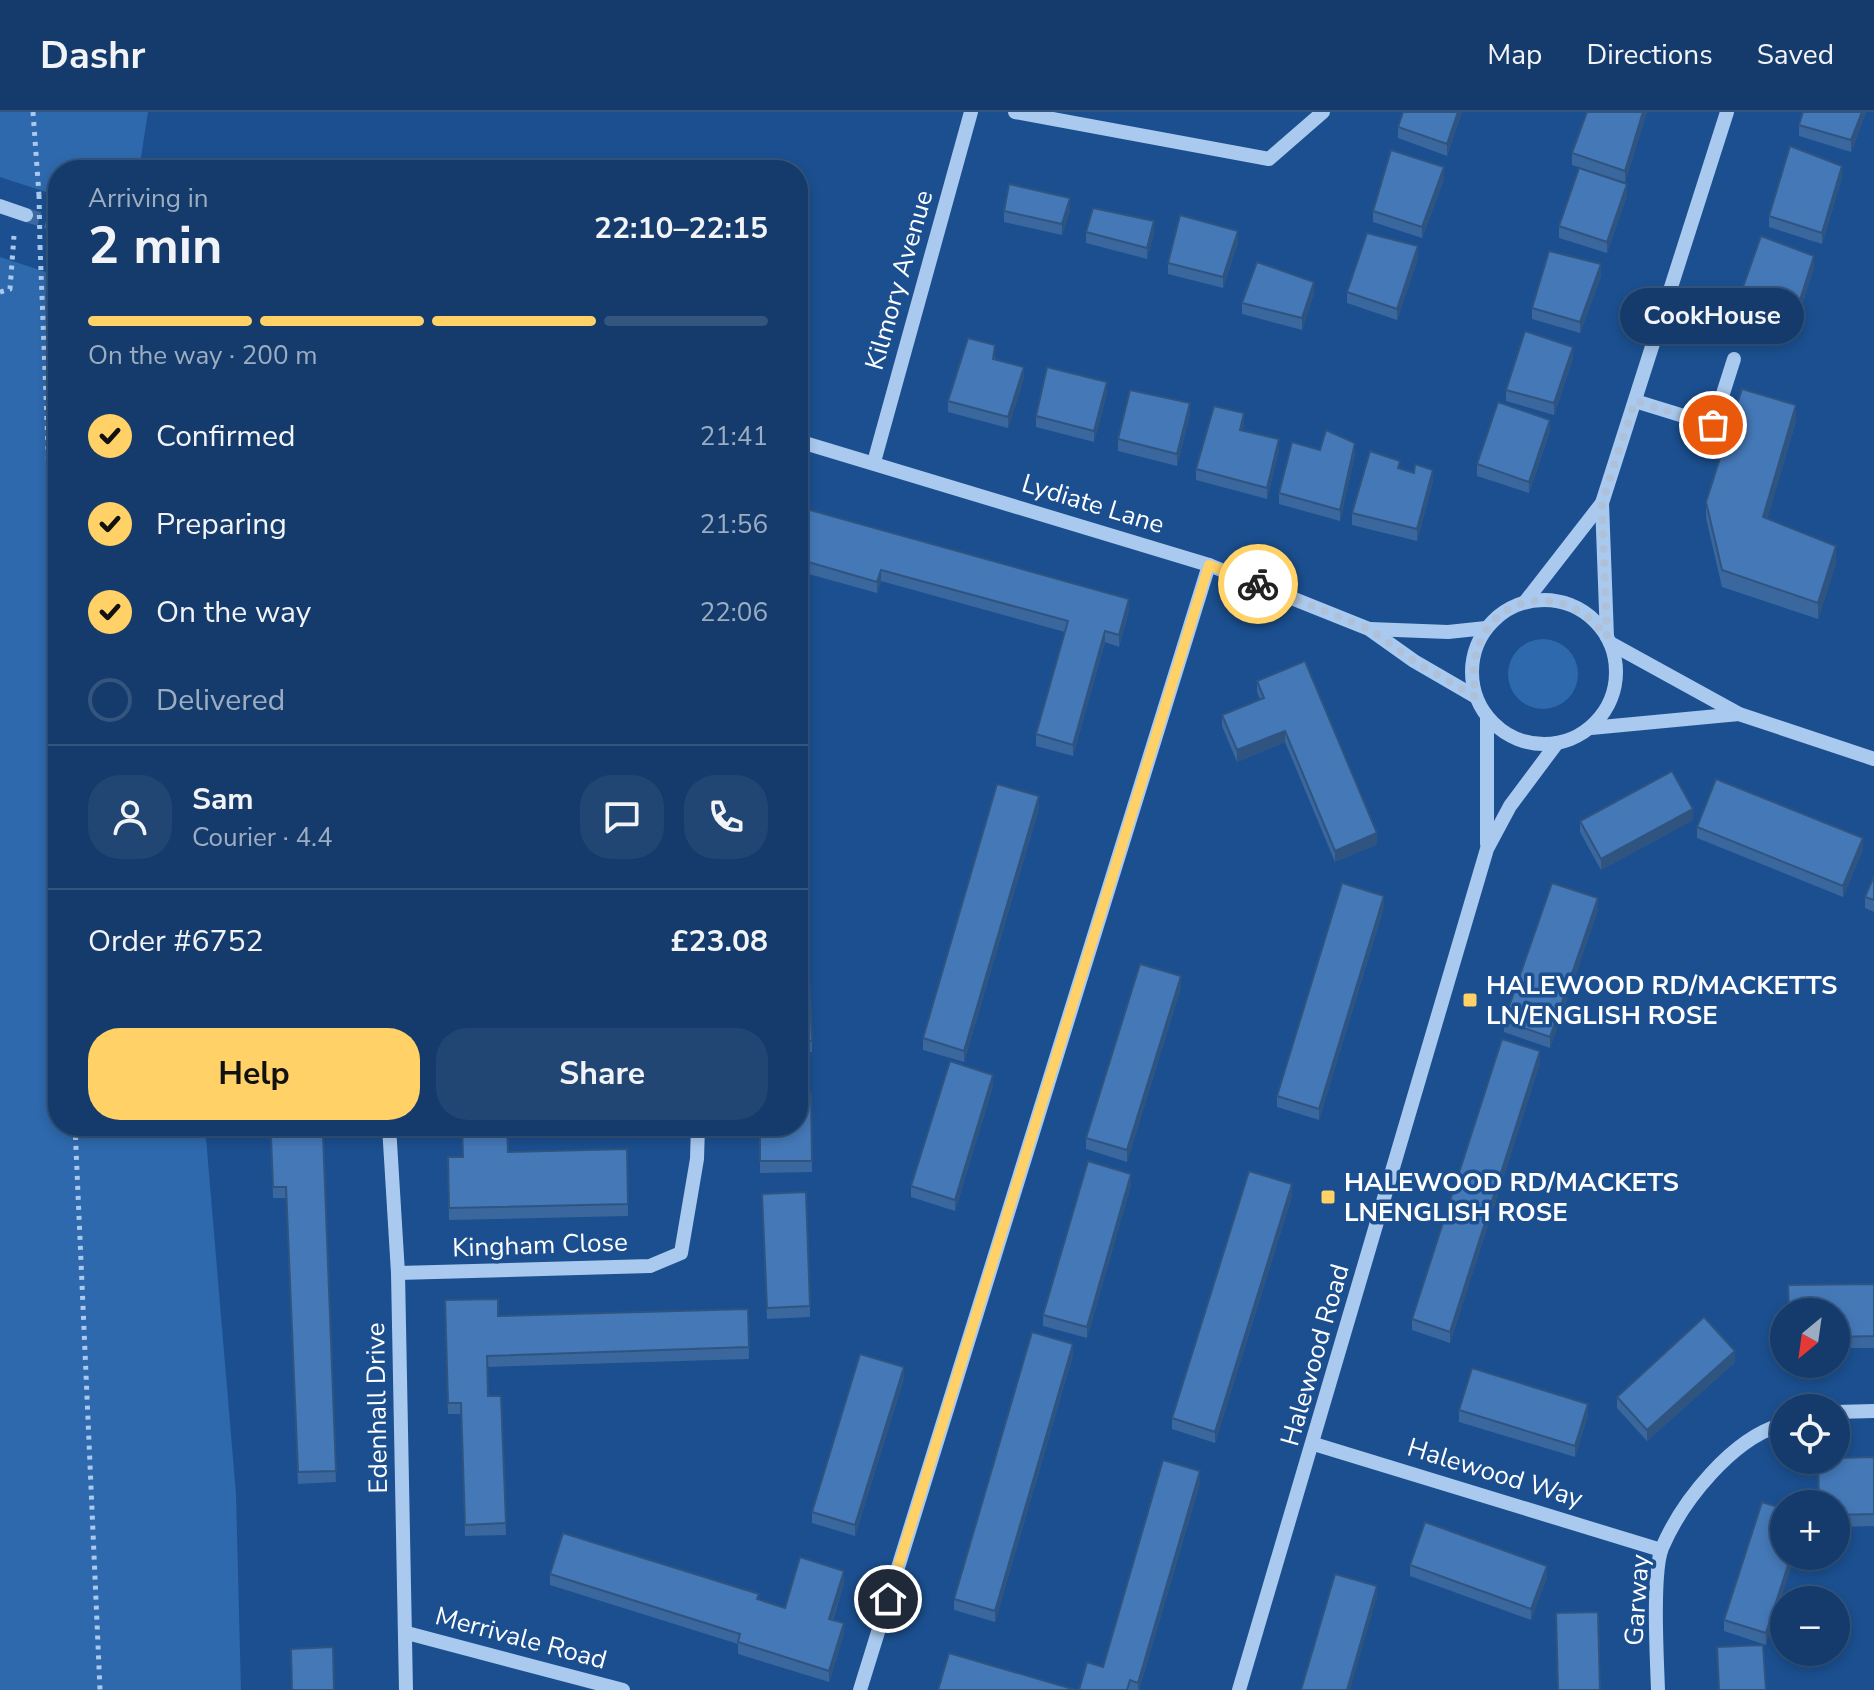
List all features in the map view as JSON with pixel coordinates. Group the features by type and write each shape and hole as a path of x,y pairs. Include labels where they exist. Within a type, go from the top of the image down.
{"street":[{"name":"Kilmory Avenue","path":"874,462 971,112"},
{"path":"1015,112 1269,159 1323,112"},
{"path":"1525,602 1602,503 1727,112"},
{"path":"0,206 21,213"},
{"path":"1635,401 1713,425 1734,359"},
{"name":"Lydiate Lane","path":"808,444 1209,565 1369,629 1414,661 1476,697"},
{"path":"1591,728 1606,710 1614,689 1616,665 1609,640 1602,503"},
{"path":"860,1690 1209,565"},
{"path":"1739,714 1591,728 1557,743 1519,740 1487,718 1476,697 1471,673 1474,650 1486,628 1503,612 1525,602 1549,599 1572,605 1592,618 1609,640 1739,714 1874,759"},
{"name":"Lydiate Lane","path":"1369,629 1448,632 1486,628"},
{"name":"Halewood Road","path":"1487,718 1487,849"},
{"name":"Halewood Road","path":"1239,1690 1487,849 1510,806 1557,743"},
{"name":"Edenhall Drive","path":"390,1136 398,1273 406,1690"},
{"name":"Kingham Close","path":"398,1273 650,1266 681,1253 697,1159 698,1136"},
{"path":"1850,1412 1874,1411"},
{"name":"Garway","path":"1658,1690 1656,1631 1661,1550 1700,1486 1729,1454 1770,1432"},
{"name":"Halewood Way","path":"1314,1444 1661,1550"},
{"name":"Merrivale Road","path":"407,1633 623,1690"}],"path":[{"path":"33,112 48,447"},
{"path":"0,292 10,289 21,213"},
{"path":"75,1136 100,1690"}],"shaded area":[{"path":"0,112 148,112 141,160 48,160 48,193 0,177"},
{"path":"0,257 48,273 48,1136 206,1136 236,1494 241,1690 0,1690"},
{"path":"1543,639 1568,649 1578,674 1568,699 1543,709 1518,699 1508,674 1518,649"}],"building":[{"path":"1403,112 1458,112 1447,144 1398,127"},
{"path":"1587,112 1643,112 1625,171 1572,153"},
{"path":"1803,112 1862,112 1851,140 1799,125"},
{"path":"1790,146 1842,166 1822,233 1769,216"},
{"path":"1391,150 1444,167 1422,227 1373,211"},
{"path":"1579,168 1627,184 1607,242 1559,226"},
{"path":"1009,184 1070,198 1062,224 1004,211"},
{"path":"1093,208 1154,221 1147,248 1086,232"},
{"path":"1180,215 1238,231 1223,277 1168,263"},
{"path":"1367,233 1418,246 1397,309 1347,292"},
{"path":"1761,236 1814,256 1792,325 1736,307"},
{"path":"1549,251 1601,264 1580,322 1532,308"},
{"path":"1257,262 1314,282 1302,318 1242,303"},
{"path":"1525,331 1573,347 1554,403 1506,390"},
{"path":"968,338 995,345 993,359 1024,367 1008,417 948,401"},
{"path":"1047,367 1107,382 1094,431 1036,416"},
{"path":"1742,389 1796,405 1763,517 1836,546 1818,603 1722,570 1706,502"},
{"path":"1130,390 1190,403 1177,454 1118,439"},
{"path":"1498,402 1550,420 1529,482 1477,464"},
{"path":"1214,406 1244,413 1240,430 1279,439 1267,488 1196,469"},
{"path":"1326,430 1355,443 1340,510 1279,493 1292,442 1320,450"},
{"path":"1370,451 1400,461 1398,468 1414,473 1415,464 1433,470 1417,529 1352,513"},
{"path":"808,510 1129,599 1119,635 1105,631 1073,745 1036,734 1068,621 881,570 877,582 808,562"},
{"path":"1305,661 1377,833 1335,851 1285,731 1237,750 1222,715 1264,698 1257,681"},
{"path":"1672,771 1693,809 1601,859 1580,821"},
{"path":"1716,779 1863,838 1843,886 1697,827"},
{"path":"997,784 1039,796 964,1051 923,1038"},
{"path":"1874,876 1874,900 1865,897"},
{"path":"1342,883 1384,896 1319,1109 1277,1096"},
{"path":"1552,883 1598,898 1550,1037 1504,1021"},
{"path":"808,955 812,1041 808,1041"},
{"path":"1140,964 1181,976 1127,1150 1086,1138"},
{"path":"1502,1039 1540,1051 1450,1332 1412,1319"},
{"path":"950,1061 993,1075 955,1200 911,1186"},
{"path":"808,1094 811,1094 812,1161 760,1161 760,1136 808,1136"},
{"path":"323,1136 336,1471 298,1472 286,1187 273,1187 271,1137"},
{"path":"462,1136 507,1136 508,1152 627,1149 628,1204 449,1208 448,1157 463,1157"},
{"path":"1088,1161 1131,1174 1087,1327 1043,1315"},
{"path":"1249,1171 1292,1184 1215,1432 1172,1418"},
{"path":"806,1192 810,1306 767,1308 762,1194"},
{"path":"1874,1284 1874,1336 1850,1337 1850,1298 1788,1298 1788,1285"},
{"path":"498,1299 498,1316 748,1309 749,1347 487,1356 488,1396 501,1396 506,1523 465,1525 461,1403 448,1403 445,1300"},
{"path":"1704,1317 1735,1351 1647,1430 1617,1397"},
{"path":"1032,1332 1073,1344 995,1611 954,1599"},
{"path":"860,1354 904,1367 855,1525 812,1512"},
{"path":"1472,1368 1588,1404 1575,1446 1459,1410"},
{"path":"1874,1457 1874,1514 1850,1515 1850,1490 1819,1490 1818,1474 1850,1474 1850,1458"},
{"path":"1163,1460 1200,1471 1138,1683 1130,1680 1127,1690 1079,1690 1087,1662 1103,1667"},
{"path":"1762,1502 1770,1505 1770,1570 1786,1570 1781,1586 1770,1586 1770,1621 1766,1633 1724,1620"},
{"path":"1425,1522 1547,1566 1531,1609 1410,1565"},
{"path":"563,1533 759,1594 757,1599 785,1608 800,1557 844,1571 829,1619 844,1623 829,1671 738,1642 740,1634 550,1574"},
{"path":"1335,1574 1377,1586 1347,1690 1301,1690"},
{"path":"1598,1612 1600,1690 1558,1690 1556,1613"},
{"path":"1763,1645 1766,1690 1719,1690 1717,1647"},
{"path":"333,1647 334,1690 292,1690 291,1649"},
{"path":"949,1653 1076,1690 938,1690"}],"tunnel":[{"path":"26,215 48,222"}],"way so far":[{"path":"1258,584 1369,629 1414,661 1476,697 1471,673 1474,650 1486,628 1503,612 1525,602 1549,599 1572,605 1592,618 1607,637 1602,503 1635,401 1713,425"}],"place":[{"name":"CookHouse","path":"1713,425"},
{"name":"HALEWOOD RD/MACKETTS LN/ENGLISH ROSE","path":"1470,1000"},
{"name":"HALEWOOD RD/MACKETS LNENGLISH ROSE","path":"1328,1197"}],"route":[{"path":"888,1599 1209,565 1258,584"}]}
